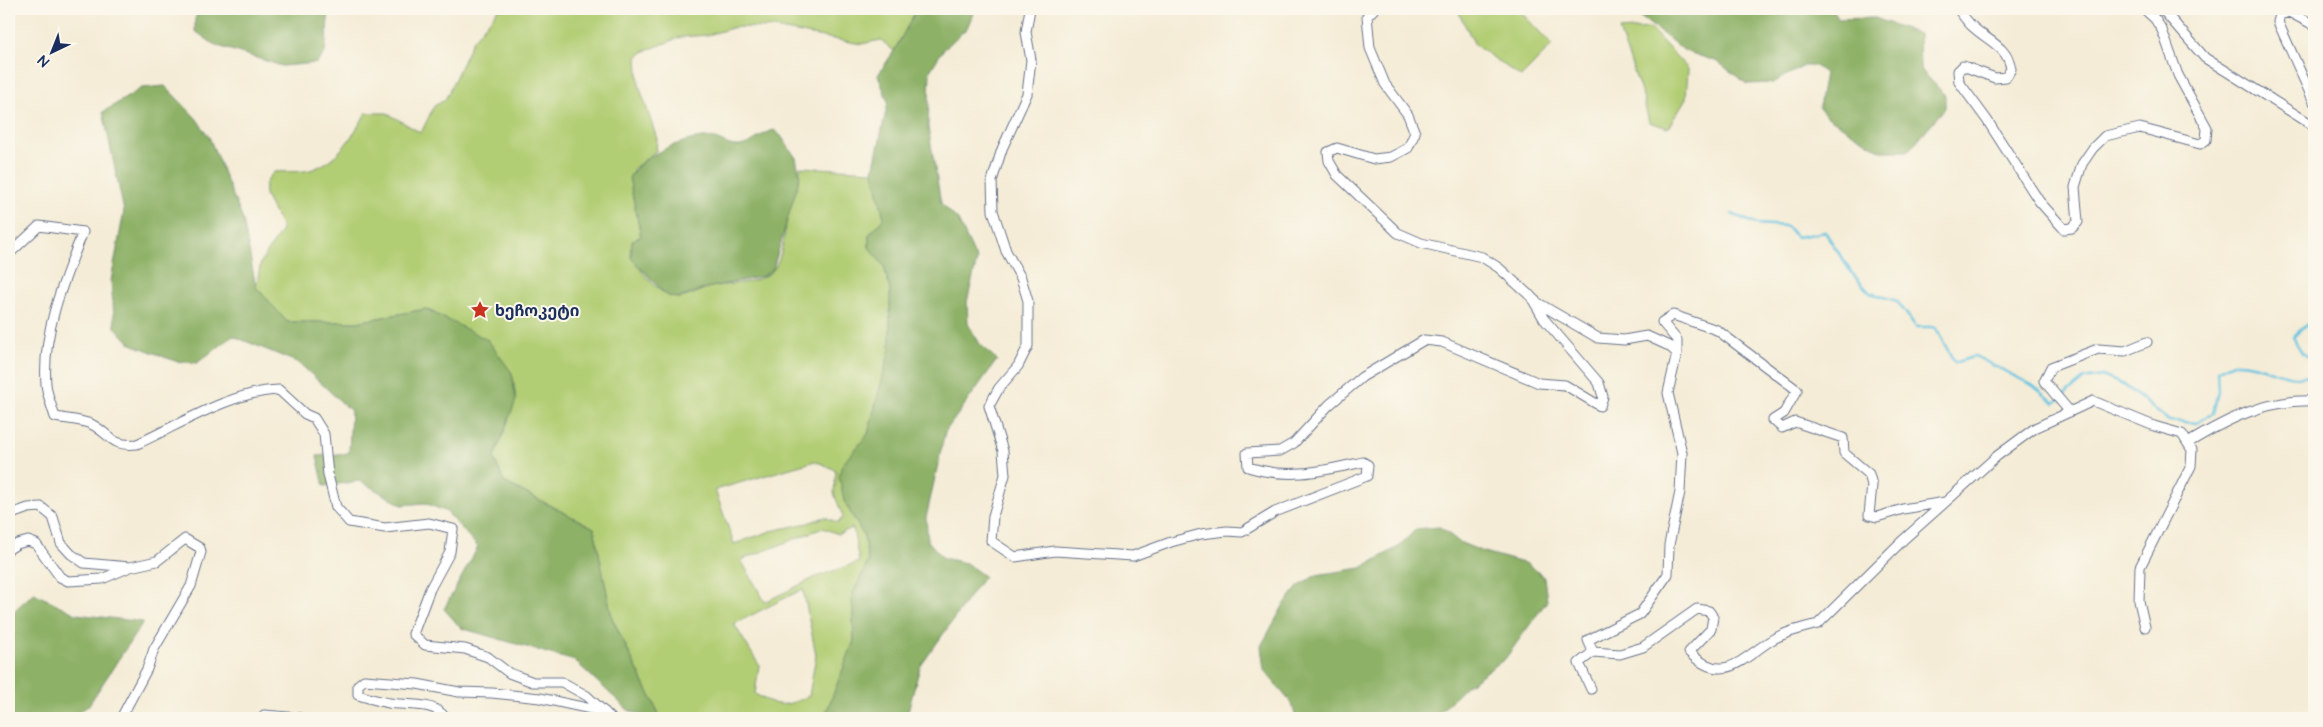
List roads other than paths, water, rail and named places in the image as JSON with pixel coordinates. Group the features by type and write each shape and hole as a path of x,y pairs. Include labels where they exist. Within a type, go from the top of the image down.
{"street":[{"path":"1030,9 1026,32 1031,60 1027,94 1002,149 992,181 993,211 1006,251 1021,278 1028,301 1028,346 1018,366 999,388 989,406 1003,451 1005,475 994,516 991,541 1015,557 1055,551 1133,556 1171,542 1201,534 1228,530 1242,532 1276,512 1367,476 1368,465 1362,462 1305,474 1268,473 1248,467 1246,453 1280,451 1294,443 1329,405 1362,378 1424,340 1442,342 1540,383 1565,385 1600,406 1603,397 1599,383 1544,320 1530,295"},
{"path":"1374,9 1367,16 1370,48 1385,84 1408,115 1415,133 1408,148 1391,157 1374,159 1337,148 1328,152 1329,161 1337,175 1398,232 1421,243 1462,250 1482,257 1538,303 1598,338 1624,340 1647,336 1669,346 1677,353"},
{"path":"1958,9 1973,27 2001,48 2010,59 2011,69 2006,77 1995,78 1963,66 1958,70 1959,82 1987,120 2039,201 2064,229 2072,228 2078,222 2076,187 2082,164 2093,148 2105,136 2140,128 2200,144 2206,140 2207,128 2178,75 2162,30 2155,19 2144,9"},
{"path":"2162,9 2205,58 2285,110 2314,126"},
{"path":"2314,25 2289,12 2280,15 2278,22 2314,102"},
{"path":"9,254 39,226 83,232 52,318 46,352 46,386 55,417 91,424 113,441 124,446 137,444 220,405 262,391 279,390 305,414 314,418 324,434 328,475 336,507 349,522 384,528 429,523 453,529 450,552 430,588 413,634 425,645 465,649 488,657 509,672 533,682 562,682 587,696 609,715"},
{"path":"1593,652 1588,640 1640,614 1668,574 1669,545 1680,492 1682,463 1682,453 1668,393 1677,353 1677,340 1662,322 1672,315 1717,330 1797,390 1784,413 1773,420 1782,428 1795,422 1843,438 1844,453 1870,474 1872,485 1869,515 1878,517 1902,509 1946,502"},
{"path":"2070,412 2044,381 2051,367 2098,350 2125,351 2147,342"},
{"path":"2188,444 2221,423 2258,408 2293,400 2314,401"},
{"path":"1591,689 1579,663 1593,652 1620,654 1643,647 1697,609 1709,611 1714,617 1711,629 1689,652 1700,662 1724,669 1747,659 1771,640 1818,624 1903,540 1997,456 2035,428 2093,401 2154,426 2182,434 2192,450 2191,466 2140,566 2139,601 2144,627"},
{"path":"9,515 28,508 41,507 53,517 61,543 71,554 84,563 117,564 130,567"},
{"path":"9,549 28,541 36,544 60,577 68,581 102,579 130,567 157,561 185,539 200,548 201,552 191,586 154,649 147,669 121,718"},
{"path":"444,718 445,716 434,709 416,704 390,703 358,695 358,685 364,680 417,684 459,692 492,692 540,698 609,715"},
{"path":"262,718 264,715 272,714 300,718"}],"waterway":[{"path":"1732,214 1756,224 1786,226 1797,237 1825,232 1851,272 1870,293 1897,301 1916,327 1935,327 1955,363 1975,356 2032,385 2055,403 2084,379 2102,376 2124,385 2169,421 2197,423 2213,413 2218,391 2217,371 2229,365 2236,363 2246,364 2294,377 2314,375"},
{"path":"2314,318 2293,337 2302,353 2314,360"}],"place":[{"name":"ხეჩოკეტი","path":"480,310"}]}
